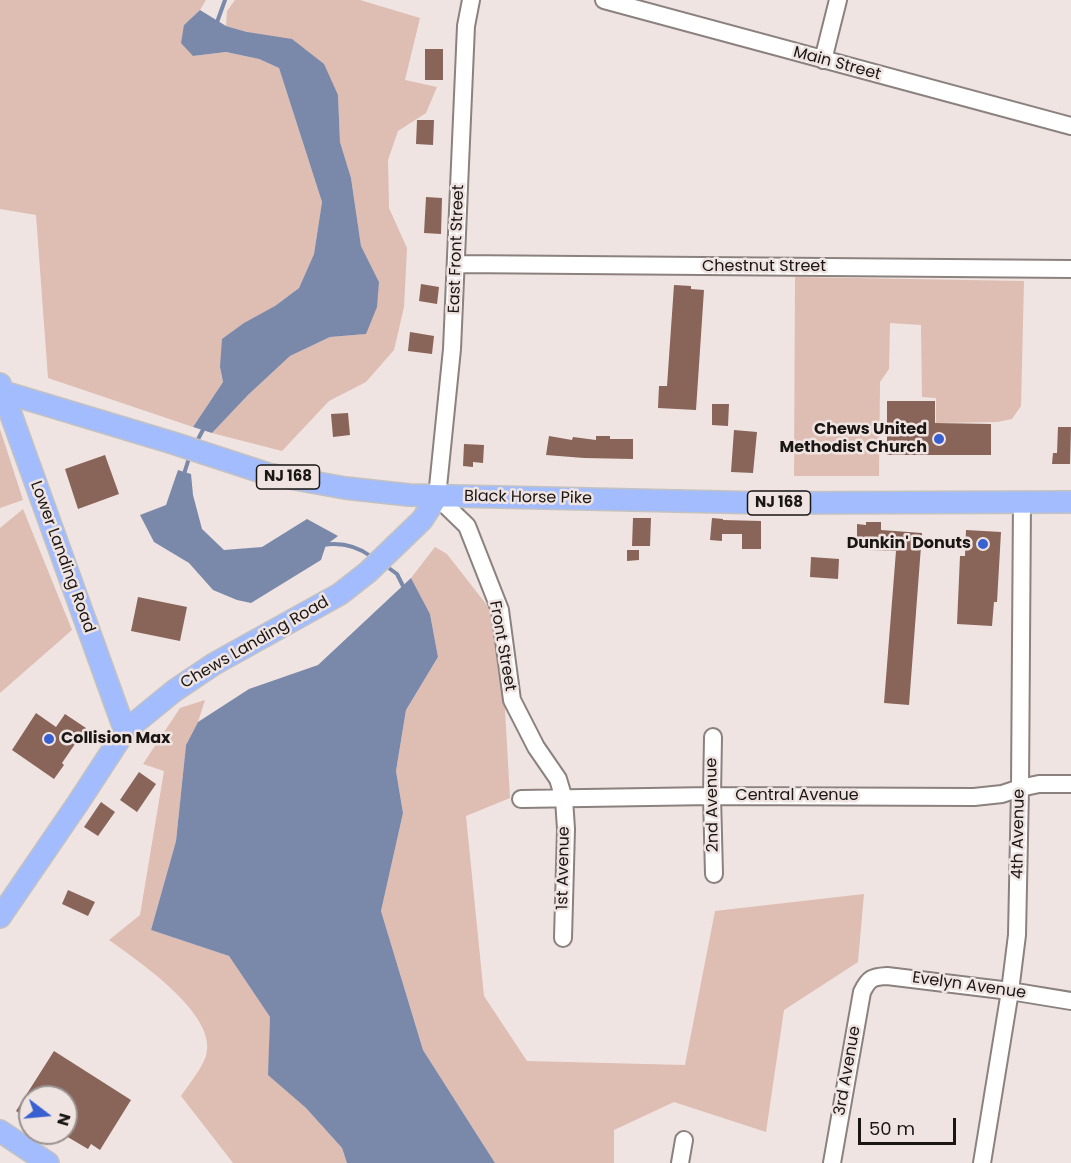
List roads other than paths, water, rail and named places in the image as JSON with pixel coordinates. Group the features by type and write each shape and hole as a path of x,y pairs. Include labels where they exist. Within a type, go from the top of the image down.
{"main road":[{"name":"Black Horse Pike","path":"1,389 268,474 369,491 438,497 766,503 1071,502"},
{"name":"Lower Landing Road","path":"1,389 125,731"},
{"name":"Chews Landing Road","path":"0,917 125,731 174,691 213,664 340,594 368,572 422,520 438,497"},
{"path":"0,1131 48,1163"}],"street":[{"name":"East Front Street","path":"438,497 452,349 466,26 471,0"},
{"name":"Main Street","path":"604,0 1071,126"},
{"path":"823,60 838,0"},
{"name":"Chestnut Street","path":"457,264 1071,269"},
{"name":"Front Street","path":"438,497 467,526 500,610 512,700 536,747 558,779 564,799"},
{"name":"4th Avenue","path":"982,1163 1017,935 1022,502"},
{"name":"2nd Avenue","path":"713,736 714,874"},
{"name":"Central Avenue","path":"521,799 712,796 974,797 1002,794 1039,784 1071,784"},
{"name":"1st Avenue","path":"563,938 566,829 564,799"},
{"name":"Evelyn Avenue","path":"868,981 875,977 887,976 1071,1001"},
{"name":"3rd Avenue","path":"832,1163 862,992 868,981"},
{"path":"680,1163 684,1140"}],"water":[{"path":"200,10 226,26 247,32 292,39 324,64 338,95 340,142 351,178 361,246 379,282 377,307 366,334 330,337 290,356 212,433 193,427 223,382 220,367 222,339 299,288 314,254 322,202 279,68 259,59 226,52 193,56 181,43 184,25"},
{"path":"178,470 191,474 193,495 202,529 224,550 262,547 307,519 338,536 326,545 321,560 251,603 237,600 213,590 189,563 154,542 140,515 166,505"},
{"path":"411,578 430,614 438,657 406,710 396,771 403,813 381,911 423,1050 495,1163 347,1163 342,1148 306,1108 268,1075 270,1017 229,956 151,930 176,841 186,745 198,722 249,689 318,665"}],"waterway":[{"path":"216,25 225,0"},
{"path":"196,443 205,426"},
{"path":"183,477 190,455"},
{"path":"323,545 349,546 372,557"},
{"path":"386,566 397,574 405,590"}],"place":[{"name":"Chews United Methodist Church","path":"939,439"},
{"name":"Dunkin' Donuts","path":"983,544"},
{"name":"Collision Max","path":"49,739"}]}
